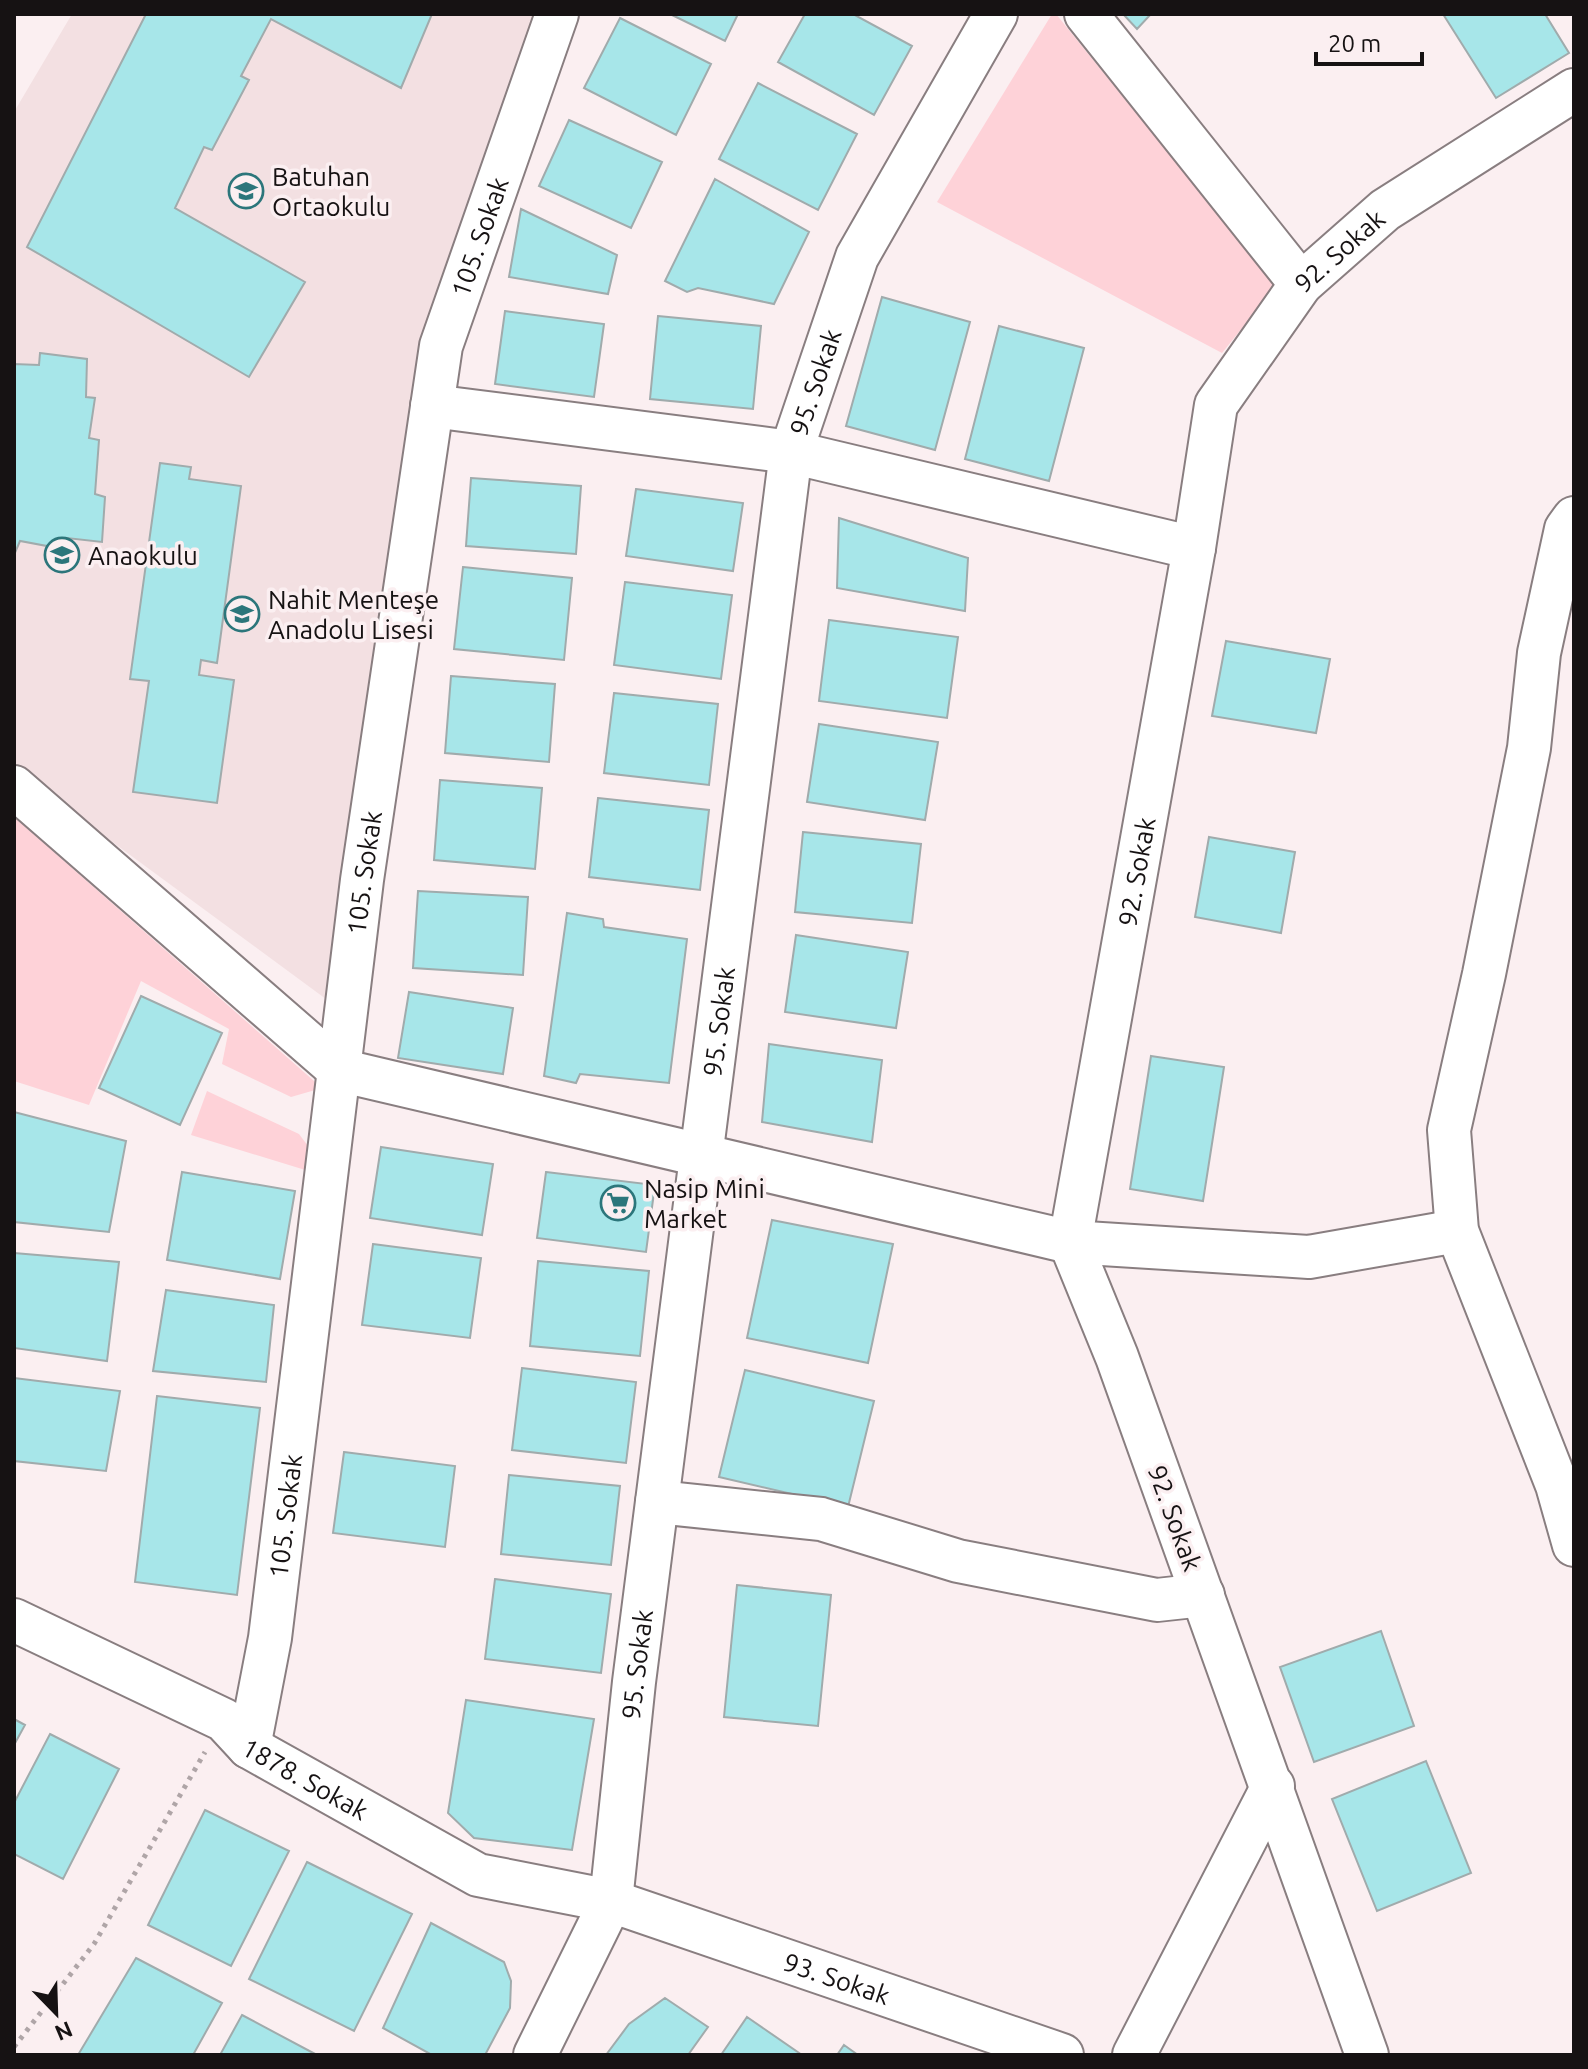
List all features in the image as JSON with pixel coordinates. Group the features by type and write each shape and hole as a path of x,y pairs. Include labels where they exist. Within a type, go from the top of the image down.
{"street":[{"name":"105. Sokak","path":"236,1734 270,1638 362,880 441,346 557,14"},
{"name":"95. Sokak","path":"535,2055 611,1901 634,1682 791,452 857,257 996,14"},
{"path":"1086,14 1301,284"},
{"name":"92. Sokak","path":"1367,2055 1117,1357 1070,1242 1194,548 1216,405 1301,284 1385,210 1574,90"},
{"path":"432,406 791,452 1194,548"},
{"path":"1574,518 1566,529 1539,653 1529,748 1449,1130 1457,1231 1565,1494 1574,1545"},
{"path":"14,787 339,1070 1070,1242 1309,1257 1457,1231"},
{"path":"657,1502 821,1519 958,1561 1157,1600 1203,1595"},
{"name":"1878. Sokak","path":"14,1620 236,1734 478,1875 611,1901"},
{"path":"1134,2055 1273,1786"},
{"name":"93. Sokak","path":"611,1901 1062,2055"}],"path":[{"path":"14,2047 94,1944 236,1734"}],"shaded area":[{"path":"72,14 538,14 506,103 330,1002 14,767 14,112"},
{"path":"1052,14 1056,14 1276,286 1222,353 937,202"},
{"path":"14,817 322,1088 291,1097 222,1064 229,1029 141,981 89,1105 14,1081"},
{"path":"207,1091 299,1134 314,1154 315,1173 191,1135"}],"building":[{"path":"146,14 432,14 401,88 271,19 241,76 249,80 212,150 204,147 175,208 305,282 249,377 27,247"},
{"path":"670,14 738,14 725,41"},
{"path":"805,14 853,14 912,46 874,115 778,62"},
{"path":"1123,14 1151,14 1137,29"},
{"path":"1443,14 1545,14 1569,53 1496,98"},
{"path":"620,18 711,64 676,135 584,88"},
{"path":"758,83 857,134 818,210 719,159"},
{"path":"569,120 662,162 631,228 539,186"},
{"path":"715,179 809,232 774,304 698,288 687,292 665,281"},
{"path":"521,209 617,255 608,294 509,277"},
{"path":"882,297 970,322 935,450 846,426"},
{"path":"505,311 604,324 594,397 495,384"},
{"path":"658,316 761,326 753,409 650,399"},
{"path":"999,326 1084,348 1049,481 965,459"},
{"path":"40,353 87,359 86,397 95,398 89,438 99,440 95,494 105,497 102,542 67,538 63,549 20,541 14,555 14,364 39,365"},
{"path":"160,463 191,467 189,479 241,486 217,663 201,660 199,675 234,680 217,803 133,792 149,681 130,679"},
{"path":"471,478 581,486 576,554 466,546"},
{"path":"636,489 743,503 733,571 626,556"},
{"path":"839,518 968,558 965,611 837,588"},
{"path":"463,567 572,578 564,660 454,649"},
{"path":"625,582 732,595 721,679 614,665"},
{"path":"829,620 958,637 947,718 819,701"},
{"path":"1226,641 1330,659 1316,733 1212,716"},
{"path":"451,676 555,684 549,762 445,753"},
{"path":"614,693 718,704 709,785 604,773"},
{"path":"819,724 938,742 925,820 807,802"},
{"path":"440,780 542,788 535,869 434,860"},
{"path":"598,798 709,810 700,890 589,877"},
{"path":"803,832 921,844 912,923 795,912"},
{"path":"1209,837 1295,852 1281,933 1195,917"},
{"path":"418,891 528,897 523,975 413,968"},
{"path":"567,913 603,919 604,927 687,939 669,1083 580,1074 576,1083 544,1076"},
{"path":"796,935 908,952 896,1028 785,1012"},
{"path":"409,992 513,1008 503,1074 398,1058"},
{"path":"141,996 222,1033 180,1125 99,1088"},
{"path":"769,1044 882,1060 872,1142 762,1122"},
{"path":"1151,1056 1224,1067 1203,1201 1130,1189"},
{"path":"14,1112 126,1141 109,1232 14,1222"},
{"path":"381,1147 493,1164 482,1235 370,1218"},
{"path":"182,1172 295,1191 280,1279 167,1260"},
{"path":"546,1172 655,1185 646,1252 537,1238"},
{"path":"772,1220 893,1244 868,1363 747,1338"},
{"path":"373,1244 481,1258 470,1338 362,1325"},
{"path":"14,1253 119,1262 107,1361 14,1348"},
{"path":"538,1261 649,1271 640,1356 530,1346"},
{"path":"166,1290 274,1305 266,1382 153,1371"},
{"path":"522,1368 636,1382 626,1463 512,1450"},
{"path":"745,1370 874,1401 848,1507 719,1477"},
{"path":"14,1378 120,1391 106,1471 14,1461"},
{"path":"157,1396 260,1408 237,1595 135,1582"},
{"path":"344,1452 455,1466 445,1547 333,1533"},
{"path":"509,1475 620,1486 611,1565 501,1554"},
{"path":"495,1579 611,1594 601,1673 485,1659"},
{"path":"737,1585 831,1595 818,1726 724,1717"},
{"path":"1381,1631 1414,1726 1314,1762 1280,1667"},
{"path":"466,1700 594,1719 572,1850 474,1838 448,1813"},
{"path":"14,1719 25,1725 14,1745"},
{"path":"50,1734 119,1769 63,1879 14,1854 14,1803"},
{"path":"1426,1761 1471,1873 1377,1911 1332,1799"},
{"path":"205,1810 289,1851 231,1966 148,1925"},
{"path":"307,1862 412,1914 354,2031 249,1979"},
{"path":"431,1923 504,1962 511,1981 510,2008 485,2055 432,2055 383,2028"},
{"path":"136,1958 222,2003 193,2055 78,2055"},
{"path":"665,1998 708,2027 688,2055 606,2055 629,2024"},
{"path":"242,2015 317,2055 220,2055"},
{"path":"747,2017 802,2055 721,2055"},
{"path":"844,2045 858,2055 837,2055"}],"place":[{"name":"Batuhan Ortaokulu","path":"246,191"},
{"name":"Anaokulu","path":"62,555"},
{"name":"Nahit Menteşe Anadolu Lisesi","path":"242,614"},
{"name":"Nasip Mini Market","path":"618,1203"}]}
